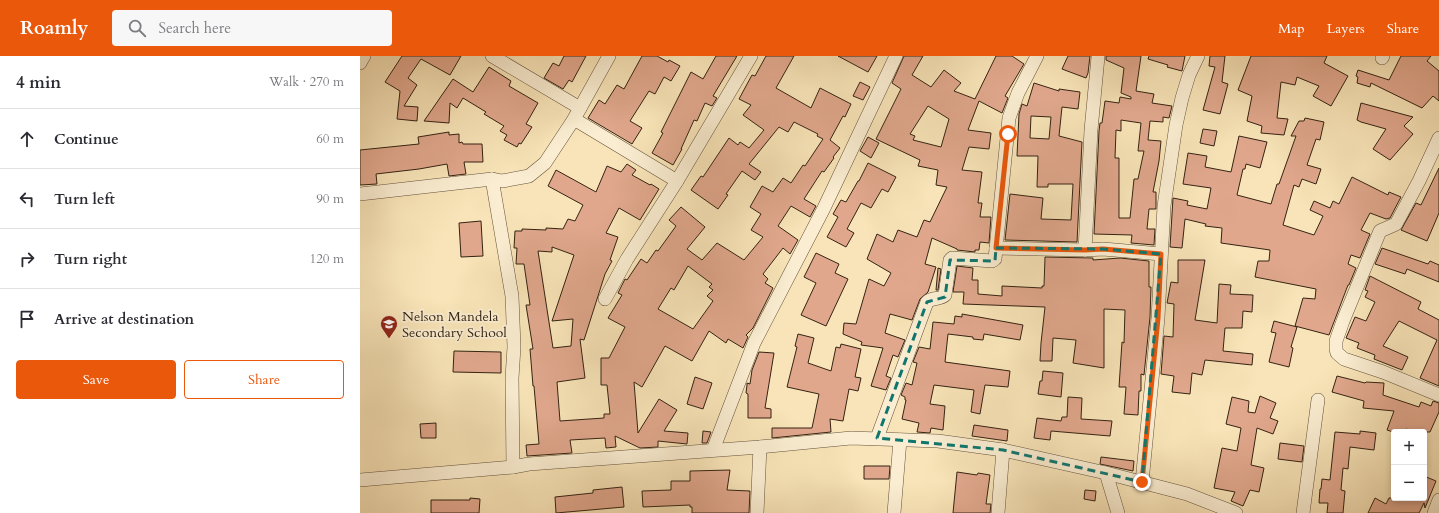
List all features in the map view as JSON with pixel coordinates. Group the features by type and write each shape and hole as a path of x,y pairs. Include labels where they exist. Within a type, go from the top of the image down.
{"street":[{"path":"360,62 364,56"},
{"path":"492,56 580,108"},
{"path":"360,194 492,179 502,181 529,176 545,162 574,119 609,56"},
{"path":"605,299 627,259 677,181 751,56"},
{"path":"713,450 754,343 824,208 896,56"},
{"path":"877,438 927,302 930,299 945,295 950,260 952,258 992,261 995,259 1009,118 1018,93 1036,56"},
{"path":"1142,482 1158,318 1164,206 1176,125 1182,98 1189,75 1198,56"},
{"path":"1085,250 1091,130 1098,57"},
{"path":"574,119 677,181"},
{"path":"1439,138 1419,181 1396,224 1380,231 1343,321 1336,341 1336,349 1337,353 1344,359 1383,372 1439,395"},
{"path":"492,179 512,296 514,347 512,378 513,467"},
{"path":"996,248 1103,249 1161,254"},
{"path":"1302,513 1318,400"},
{"path":"360,480 513,467 529,464 851,438 877,438 938,441 1003,450 1106,473 1187,494 1236,513"},
{"path":"894,513 900,440"},
{"path":"757,513 760,446"},
{"path":"998,513 1003,450"},
{"path":"1106,473 1118,513"},
{"path":"1434,513 1439,500"}],"highlighted area":[{"path":"996,248 1103,249 1161,254 1142,482 1003,450 877,438 927,302 945,297 950,260 995,261"}],"building":[{"path":"402,56 461,56 450,75 421,59 408,78 417,85 404,106 418,107 417,121 397,119 400,91 385,82"},
{"path":"564,56 586,56 572,82 569,80 563,89 544,78 553,63 559,66"},
{"path":"642,56 657,56 680,66 671,81 664,77 655,94 649,91 630,121 642,128 632,144 588,118 599,100 605,104 617,85 624,89"},
{"path":"716,56 737,56 713,96 717,98 712,106 705,103 697,121 694,120 682,149 673,165 652,153 663,133 661,132 691,72 703,79"},
{"path":"766,56 794,56 776,88 811,108 820,88 851,104 845,117 843,116 830,140 840,148 824,172 822,171 804,199 816,206 810,217 791,206 778,226 798,240 790,254 783,248 763,274 768,279 765,283 773,288 753,328 746,335 748,337 743,348 728,339 726,343 709,331 692,361 665,346 642,387 634,382 638,433 659,399 677,410 664,431 688,433 687,444 658,441 658,447 640,448 615,436 616,447 606,448 605,438 570,440 572,453 527,456 526,445 539,444 530,349 533,349 526,305 530,305 524,264 516,264 517,248 514,248 515,231 522,231 522,229 546,230 546,228 563,229 568,219 575,221 583,205 548,186 556,170 596,192 607,166 621,172 627,164 636,170 632,175 659,189 640,220 619,208 606,233 618,237 610,260 612,261 605,274 584,340 580,339 585,378 557,382 560,421 604,418 604,414 610,414 607,385 601,385 601,358 609,358 625,327 608,318 622,295 618,293 625,279 627,280 641,259 647,263 656,250 658,251 676,226 669,220 681,207 705,227 687,249 702,260 717,243 744,260 763,237 751,230 761,214 750,207 762,186 773,192 783,178 791,183 803,165 805,166 823,139 817,136 818,134 794,122 788,132 779,127 749,164 761,172 755,180 742,171 726,194 728,195 718,209 691,190 701,176 703,177 729,138 738,145 740,142 749,148 764,130 743,115 751,105 739,99 752,75 755,76","holes":["552,247 574,255 552,321 573,319 571,346 553,348 538,251 552,252","688,266 712,284 709,287 713,290 707,296 713,301 693,329 658,309 671,288 674,290"]},
{"path":"838,56 877,56 868,72"},
{"path":"904,56 923,56 912,75 931,87 944,70 961,83 954,91 975,99 996,56 1012,56 1024,64 1005,96 1008,98 1002,113 979,101 968,130 991,133 989,149 969,147 962,170 982,172 978,203 982,203 980,217 991,217 989,243 980,242 979,250 975,250 975,252 957,250 932,238 925,264 936,267 928,292 920,299 912,320 890,314 885,333 905,340 898,357 893,355 886,376 891,378 886,390 871,386 883,348 861,345 862,342 843,334 844,323 856,324 869,279 884,286 891,273 867,259 877,234 893,242 898,230 917,237 924,220 930,222 947,187 936,185 938,170 918,166 920,160 876,139 901,89 892,83","holes":["928,106 949,119 941,147 913,140 915,136 910,134"]},
{"path":"1068,56 1090,56 1086,78 1062,69"},
{"path":"1106,56 1141,56 1136,91 1154,94 1152,103 1172,106 1169,118 1163,117 1163,122 1150,121 1148,140 1161,141 1153,192 1156,192 1156,209 1149,209 1147,229 1155,229 1154,245 1131,243 1132,235 1094,234 1099,131 1100,123 1102,123 1105,101 1119,103 1120,97 1131,99 1131,97 1121,93 1124,68 1106,60","holes":["1121,120 1141,123 1138,151 1144,151 1138,179 1134,179 1130,218 1119,218 1119,158 1115,158 1116,130 1121,131"]},
{"path":"1149,56 1185,56 1182,71 1167,67 1168,65 1148,59"},
{"path":"1210,56 1225,56 1222,82 1228,84 1220,114 1203,110 1215,67 1209,66"},
{"path":"1251,56 1327,56 1324,63 1348,76 1331,106 1313,96 1319,86 1297,77 1295,85 1281,82 1277,118 1288,119 1284,135 1261,133 1262,126 1247,121 1252,96 1238,90"},
{"path":"1401,56 1431,56 1427,61 1439,71 1439,101 1433,96 1422,108 1371,83 1370,87 1357,83 1358,77 1356,76 1358,70 1389,80"},
{"path":"489,67 511,81 509,86 538,103 526,124 532,127 521,144 519,143 517,147 504,140 507,135 500,131 504,126 484,114 486,112 463,98 457,108 450,103 449,123 424,121 453,79 473,92"},
{"path":"860,82 870,87 863,100 853,96"},
{"path":"1034,83 1059,91 1059,89 1080,92 1078,109 1062,107 1059,136 1082,142 1077,242 1005,240 1010,194 1043,198 1041,219 1071,220 1073,184 1048,184 1048,187 1037,187 1038,156 1017,156 1019,114 1022,104 1027,106","holes":["1031,116 1051,117 1049,139 1030,138"]},
{"path":"1361,103 1413,117 1404,126 1413,134 1390,160 1373,149 1386,129 1357,120"},
{"path":"1305,118 1324,122 1320,140 1316,139 1307,165 1321,169 1316,184 1302,179 1299,187 1294,185 1283,225 1314,235 1323,216 1310,210 1314,201 1330,208 1333,201 1339,204 1352,177 1388,195 1389,192 1401,197 1390,218 1386,219 1370,213 1361,230 1370,234 1360,258 1351,255 1348,264 1356,268 1329,335 1295,326 1303,298 1315,299 1316,289 1255,277 1258,261 1269,261 1270,250 1221,243 1222,228 1205,226 1206,224 1185,219 1182,248 1170,247 1173,198 1188,201 1187,205 1207,209 1211,188 1183,184 1188,153 1207,156 1205,167 1231,172 1239,136 1267,142 1260,168 1246,164 1245,169 1243,169 1237,195 1271,204 1277,184 1279,184 1296,136 1291,136 1299,121 1304,121"},
{"path":"1203,129 1217,131 1214,146 1200,143"},
{"path":"449,132 449,135 459,134 459,143 482,144 483,162 464,162 466,174 449,176 447,164 376,174 377,184 360,185 360,150 419,144 418,137"},
{"path":"868,137 879,143 871,158 860,151"},
{"path":"868,163 896,177 888,192 882,189 871,208 861,203 847,229 854,233 846,247 827,237 838,217 833,214 841,200 846,202"},
{"path":"1439,168 1439,213 1427,241 1401,230 1416,203 1421,205"},
{"path":"481,221 483,256 461,257 459,223"},
{"path":"1382,248 1428,264 1430,261 1439,265 1439,282 1407,269 1405,274 1375,264"},
{"path":"816,253 839,264 835,273 848,279 826,326 801,315 816,283 804,277"},
{"path":"1045,257 1093,258 1093,260 1120,258 1149,261 1149,287 1151,287 1150,317 1144,375 1141,374 1141,391 1139,391 1138,415 1124,414 1126,387 1119,387 1122,342 1124,343 1125,310 1104,309 1104,368 1073,363 1076,340 1053,338 1052,361 1040,361 1045,307 963,304 964,292 953,292 957,266 973,268 972,280 978,280 978,294 1002,296 1002,286 1042,288 1042,286 1044,286"},
{"path":"1178,260 1205,260 1195,320 1217,323 1219,284 1231,285 1230,294 1253,295 1252,312 1243,311 1242,328 1225,328 1223,351 1253,354 1252,365 1205,360 1202,375 1192,373 1190,394 1172,392 1174,376 1161,374 1164,336 1173,337 1174,304 1167,303 1171,282 1178,283"},
{"path":"938,268 941,269 938,290 936,290"},
{"path":"1370,276 1421,302 1418,309 1439,320 1439,386 1420,378 1437,340 1399,321 1383,346 1408,357 1402,370 1374,359 1375,355 1357,348 1359,343 1346,338 1355,317 1366,321 1375,302 1365,297 1368,291 1365,290"},
{"path":"962,314 1023,325 1020,340 984,334 983,340 973,339 973,337 948,334 945,362 1010,371 1008,387 985,385 980,414 971,412 974,390 934,385 930,404 945,406 943,430 931,428 930,433 917,432 919,423 902,419 906,400 905,397 901,395 906,383 912,385 917,363 913,362 919,347 930,349 933,322 954,324 955,316 962,317"},
{"path":"1274,321 1297,327 1291,347 1293,348 1289,367 1269,362 1276,333 1271,332"},
{"path":"798,334 814,338 808,363 831,371 836,347 840,348 841,344 861,349 855,377 861,378 858,391 849,389 843,421 830,419 831,432 772,438 772,428 812,428 819,394 787,387 797,347 795,346"},
{"path":"454,351 501,352 501,373 453,372"},
{"path":"759,352 774,353 765,408 771,409 771,418 748,418 748,394 746,393 747,383 750,384 752,370"},
{"path":"1043,371 1063,373 1061,397 1038,394"},
{"path":"1337,376 1365,383 1384,383 1383,395 1419,407 1421,402 1431,406 1433,401 1439,403 1439,412 1430,432 1427,432 1427,429 1391,429 1391,431 1387,430 1394,411 1363,408 1364,401 1332,392"},
{"path":"695,377 712,383 703,409 687,404"},
{"path":"1260,396 1276,403 1270,418 1278,421 1273,434 1257,428 1251,465 1264,468 1259,492 1250,490 1243,506 1231,501 1235,492 1214,488 1222,448 1237,451 1241,428 1226,424 1232,397 1249,401 1248,412 1255,413"},
{"path":"1068,397 1082,398 1081,419 1112,421 1110,436 1051,431 1050,440 1034,438 1037,418 1061,421 1062,417 1067,417"},
{"path":"436,423 436,438 421,438 420,424"},
{"path":"974,425 1008,430 1007,441 972,436"},
{"path":"703,431 711,432 707,443 702,443"},
{"path":"1360,431 1376,433 1374,450 1350,447 1348,469 1343,468 1341,490 1345,491 1343,513 1327,513 1328,503 1319,503 1320,489 1322,479 1330,480 1335,432 1360,434"},
{"path":"1280,443 1304,446 1302,462 1278,459"},
{"path":"1101,457 1134,461 1133,471 1100,464"},
{"path":"864,466 890,466 889,479 864,479"},
{"path":"730,470 727,490 750,491 749,513 692,513 692,507 690,507 690,505 643,507 642,491 671,490 671,481 690,481 690,471"},
{"path":"957,472 990,475 986,504 991,504 990,513 953,513"},
{"path":"1427,477 1436,481 1425,508 1424,503 1419,513 1368,513 1375,498 1386,504 1389,498 1391,498 1391,501 1427,501"},
{"path":"622,487 624,507 556,513 555,497 593,493 593,490"},
{"path":"1085,490 1096,491 1095,501 1084,499"},
{"path":"470,498 480,499 479,513 431,513 431,500 470,500"}],"place":[{"name":"Nelson Mandela Secondary School","path":"389,339"}],"route":[{"path":"1008,134 996,248 1103,249 1161,254 1158,318 1142,482"}]}
